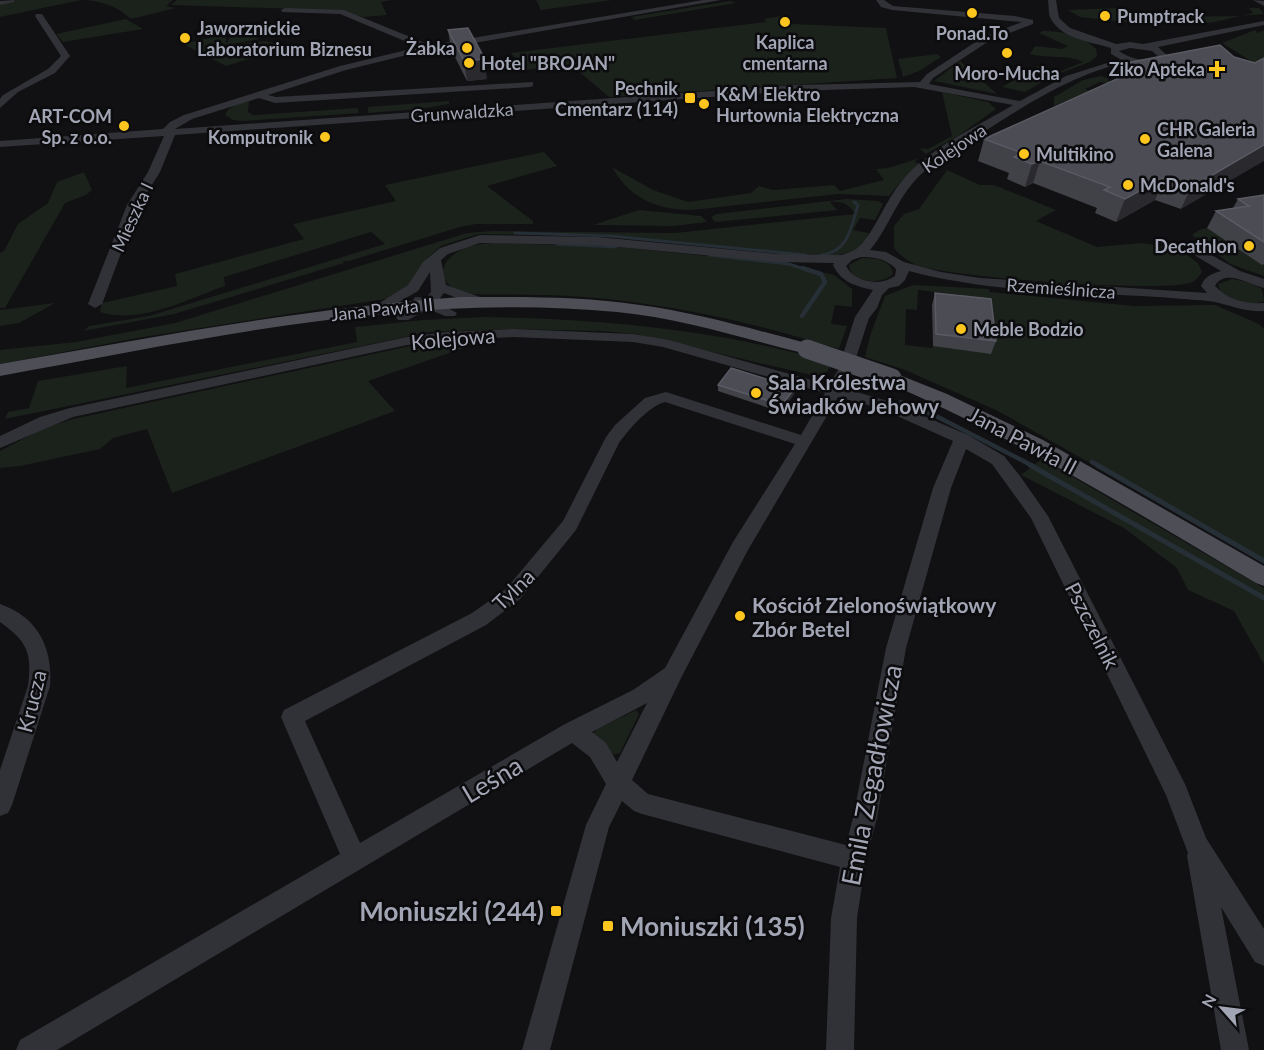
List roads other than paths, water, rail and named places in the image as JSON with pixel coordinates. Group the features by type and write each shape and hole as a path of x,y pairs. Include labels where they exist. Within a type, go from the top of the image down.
{"main road":[{"name":"Jana Pawła II","path":"0,370 253,326 380,307 478,301 555,302 645,310 715,323 807,349 892,378 971,412 1039,447 1264,577"},
{"name":"Jana Pawła II","path":"0,380 315,328 403,317 450,314 518,313 584,316 660,323 766,338"}],"street":[{"path":"0,3 11,0"},
{"path":"173,132 174,124 188,117 373,59 717,0"},
{"path":"880,0 884,5 892,8 1029,21 1030,23 1026,25 986,39 930,76 923,85"},
{"path":"1257,0 1264,4"},
{"path":"1053,1 1067,21 1076,28 1119,49 1130,60 1160,61 1166,57 1160,48 1095,36"},
{"path":"1053,1 1053,13 1057,21 1095,42 1104,50 1102,59 1096,63"},
{"path":"285,10 341,12 429,48"},
{"path":"0,105 3,94 51,71 66,56 39,16"},
{"path":"1083,36 1119,49 1146,46 1160,48 1226,28 1264,22"},
{"name":"Kolejowa","path":"1047,88 1054,80 1096,63 1119,49"},
{"name":"Kolejowa","path":"859,254 881,227 894,201 916,174 939,156 1047,88 1094,69 1130,60"},
{"name":"Grunwaldzka","path":"0,144 897,83 923,85 1022,104"},
{"name":"Grunwaldzka","path":"259,94 274,100 530,84"},
{"path":"214,108 219,120 236,128"},
{"path":"173,132 214,108"},
{"name":"Mieszka I","path":"95,304 133,205 154,172 173,132"},
{"path":"777,258 873,286 884,286 900,280 903,275 885,248 881,227"},
{"path":"380,307 413,288 423,271 444,251 461,244 495,238 632,243 777,258 844,259 859,254"},
{"path":"1222,299 1193,249 1237,275 1263,282"},
{"name":"Rzemieślnicza","path":"859,254 874,254 895,262 964,280"},
{"path":"403,317 426,304 437,292 439,287 435,259"},
{"path":"834,391 852,354 862,317 858,291 839,265 844,259"},
{"name":"Rzemieślnicza","path":"1158,294 1237,275"},
{"name":"Rzemieślnicza","path":"900,280 964,280 1088,292 1158,294 1222,299 1249,307 1264,307"},
{"path":"862,317 870,308 876,294 884,286"},
{"path":"439,287 478,301"},
{"path":"413,288 419,299 426,304 450,314"},
{"name":"Kolejowa","path":"0,443 46,421 99,405 407,341 447,336 513,333 633,338 664,343 834,391"},
{"name":"Pszczelnik","path":"834,391 895,409 962,439 999,460 1038,516 1176,792 1197,845 1264,953"},
{"name":"Leśna","path":"30,1050 352,853 573,730 641,696 673,672 740,547 806,442 834,391"},
{"name":"Tylna","path":"352,853 292,717 479,619 513,594 570,525 612,441 621,429 651,401 666,397 806,442"},
{"name":"Emila Zegadłowicza","path":"840,1050 844,918 854,859 865,818 897,648 942,488 962,439"},
{"name":"Krucza","path":"0,612 25,630 38,646 42,666 39,686 0,805"},
{"path":"536,1050 598,825 673,672"},
{"path":"573,730 598,750 618,783 642,803 854,859"},
{"path":"1197,845 1235,1050"}],"waterway":[{"path":"822,255 838,249 848,237 858,205 854,202"},
{"path":"515,233 610,236 806,255"},
{"path":"557,244 616,247"},
{"path":"709,255 789,264 807,270"},
{"path":"802,268 821,274 825,282 802,316"},
{"path":"901,402 936,416 1033,466"},
{"path":"1092,462 1099,466"},
{"path":"1030,465 1264,598"},
{"path":"1097,465 1264,561"}],"place":[{"name":"Ponad.To","path":"972,13"},
{"name":"Pumptrack","path":"1105,16"},
{"name":"Kaplica cmentarna","path":"785,22"},
{"name":"Jaworznickie Laboratorium Biznesu","path":"185,38"},
{"name":"Żabka","path":"467,48"},
{"name":"Moro-Mucha","path":"1007,53"},
{"name":"Hotel \"BROJAN\"","path":"469,63"},
{"name":"Ziko Apteka","path":"1217,69"},
{"name":"Pechnik Cmentarz (114)","path":"690,98"},
{"name":"K&M Elektro Hurtownia Elektryczna","path":"704,104"},
{"name":"ART-COM Sp. z o.o.","path":"124,126"},
{"name":"Komputronik","path":"325,137"},
{"name":"CHR Galeria Galena","path":"1145,139"},
{"name":"Multikino","path":"1024,154"},
{"name":"McDonald's","path":"1128,185"},
{"name":"Decathlon","path":"1249,246"},
{"name":"Meble Bodzio","path":"961,329"},
{"name":"Sala Królestwa Świadków Jehowy","path":"756,393"},
{"name":"Kościół Zielonoświątkowy Zbór Betel","path":"740,616"},
{"name":"Moniuszki (244)","path":"556,911"},
{"name":"Moniuszki (135)","path":"608,926"}]}
